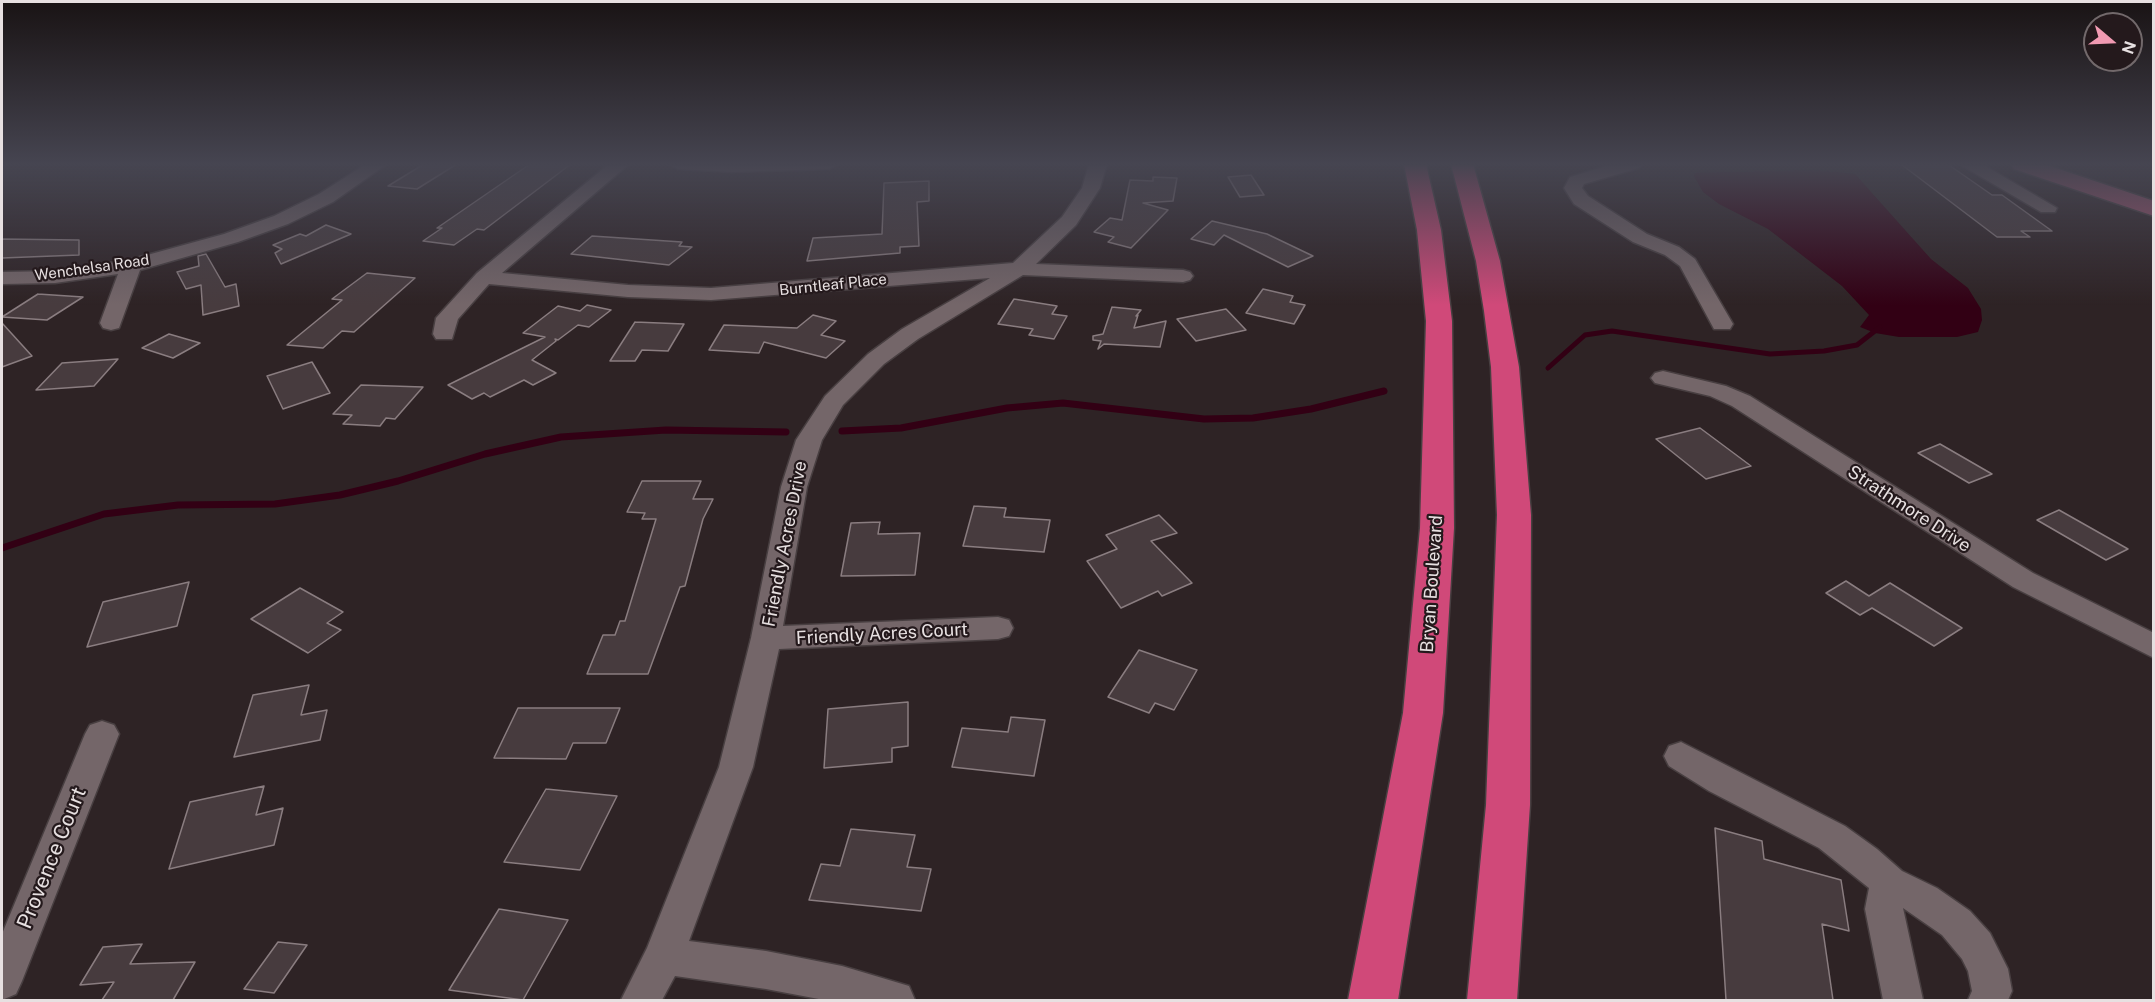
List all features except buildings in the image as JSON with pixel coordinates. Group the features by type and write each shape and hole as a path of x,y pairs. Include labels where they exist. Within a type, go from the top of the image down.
{"highway":[{"name":"Bryan Boulevard","path":"1373,1000 1423,713 1437,528 1439,321 1425,211"},
{"path":"1475,211 1488,261 1505,367 1514,515 1508,805 1492,1000"}],"street":[{"name":"Wenchelsa Road","path":"2,278 55,277 131,266 231,238 300,211"},
{"path":"444,334 447,318 484,277 564,211"},
{"name":"Friendly Acres Drive","path":"640,1000 664,956 736,767 766,638 801,458 834,401 876,359 910,334 1019,269 1069,221 1076,211"},
{"path":"1598,211 1640,238 1672,251 1688,263 1722,324"},
{"path":"111,323 131,266"},
{"name":"Burntleaf Place","path":"484,277 628,291 711,294 1019,269 1183,276"},
{"name":"Strathmore Drive","path":"1663,378 1718,391 1741,401 2023,580 2154,647"},
{"name":"Friendly Acres Court","path":"766,638 998,628"},
{"name":"Provence Court","path":"2,981 102,734"},
{"path":"1681,756 1721,781 1832,837 1864,860 1889,883 1924,900 1956,923 1976,945 1988,969 1992,991 1989,1000"},
{"path":"1889,883 1884,909 1903,1000"},
{"path":"664,956 766,970 895,1000"}],"shaded area":[{"path":"1732,211 1888,211 1931,259 1968,288 1981,309 1982,320 1978,332 1957,337 1899,337 1875,333 1860,327 1869,315 1842,286 1768,229"}],"waterway":[{"path":"1548,368 1585,335 1612,331 1770,354 1824,351 1857,345 1880,327"},
{"path":"842,431 901,428 1007,408 1063,403 1204,419 1253,418 1311,409 1384,391"},
{"path":"2,548 104,514 178,505 275,504 340,495 398,481 485,454 561,437 666,430 786,432"}]}
